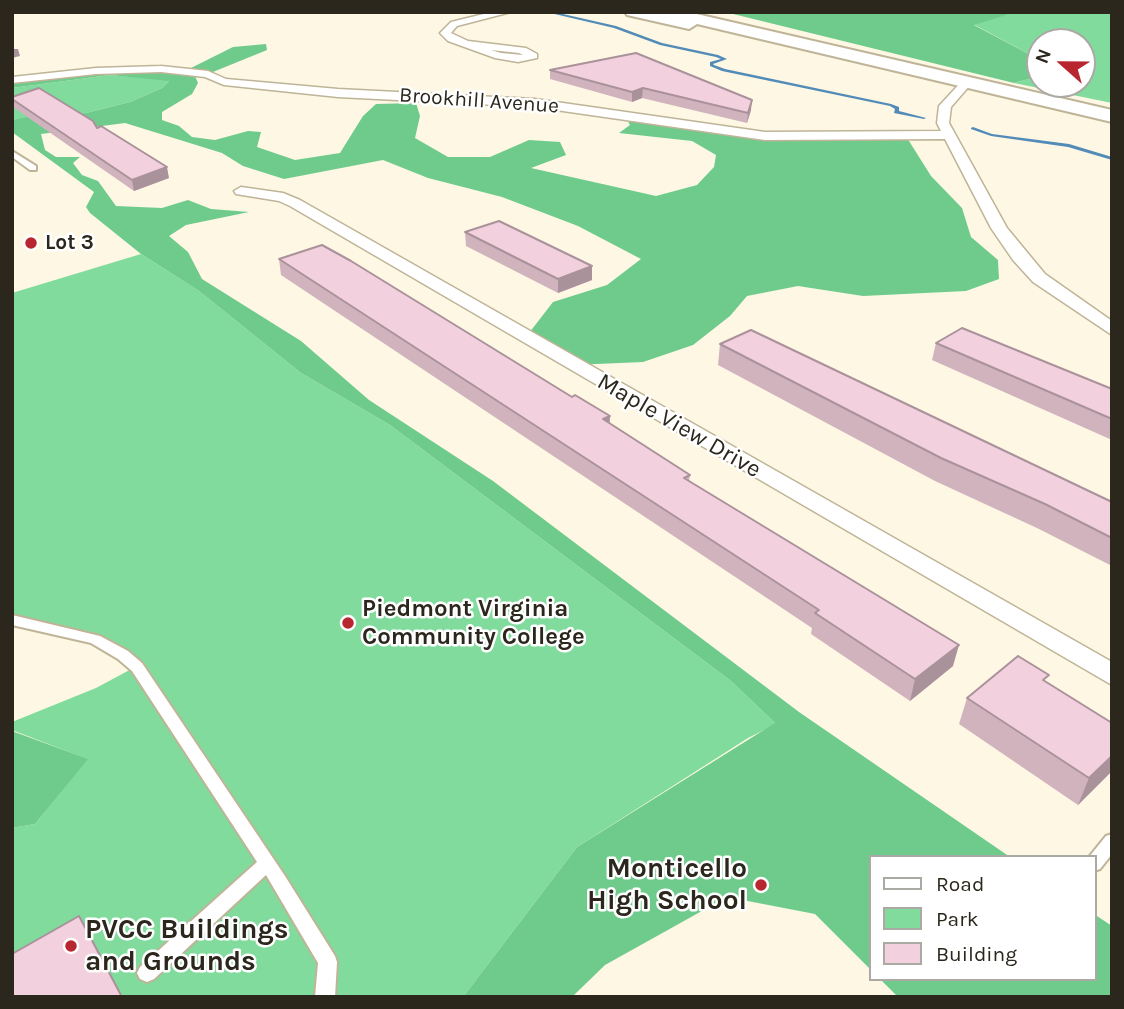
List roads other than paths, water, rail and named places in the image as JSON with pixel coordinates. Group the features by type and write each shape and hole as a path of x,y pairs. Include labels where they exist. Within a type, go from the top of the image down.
{"highway":[{"path":"633,12 846,54"},
{"path":"666,12 1112,116"}],"street":[{"path":"470,44 534,54 523,59 508,58 447,36 446,30 463,22 506,12"},
{"name":"Brookhill Avenue","path":"12,80 96,71 161,69 208,75 224,82 548,104 765,136 948,135"},
{"path":"967,82 945,106 943,123 1019,257 1060,296 1112,330"},
{"name":"Maple View Drive","path":"241,191 283,197 295,203 1112,675"}],"lane":[{"path":"12,153 33,167"},
{"path":"12,620 94,639 123,654 137,667 267,863 328,962 325,997"},
{"path":"1096,861 1112,841"},
{"path":"147,974 267,863"}],"waterway":[{"path":"548,12 615,27 661,44 717,56 725,59 711,63 712,66 724,70 891,105 897,108 896,112 924,118"},
{"path":"973,128 991,135 1069,146 1112,159"}],"place":[{"name":"Lot 3","path":"31,243"},
{"name":"Piedmont Virginia Community College","path":"348,623"},
{"name":"Monticello High School","path":"761,885"},
{"name":"PVCC Buildings and Grounds","path":"71,946"}]}
